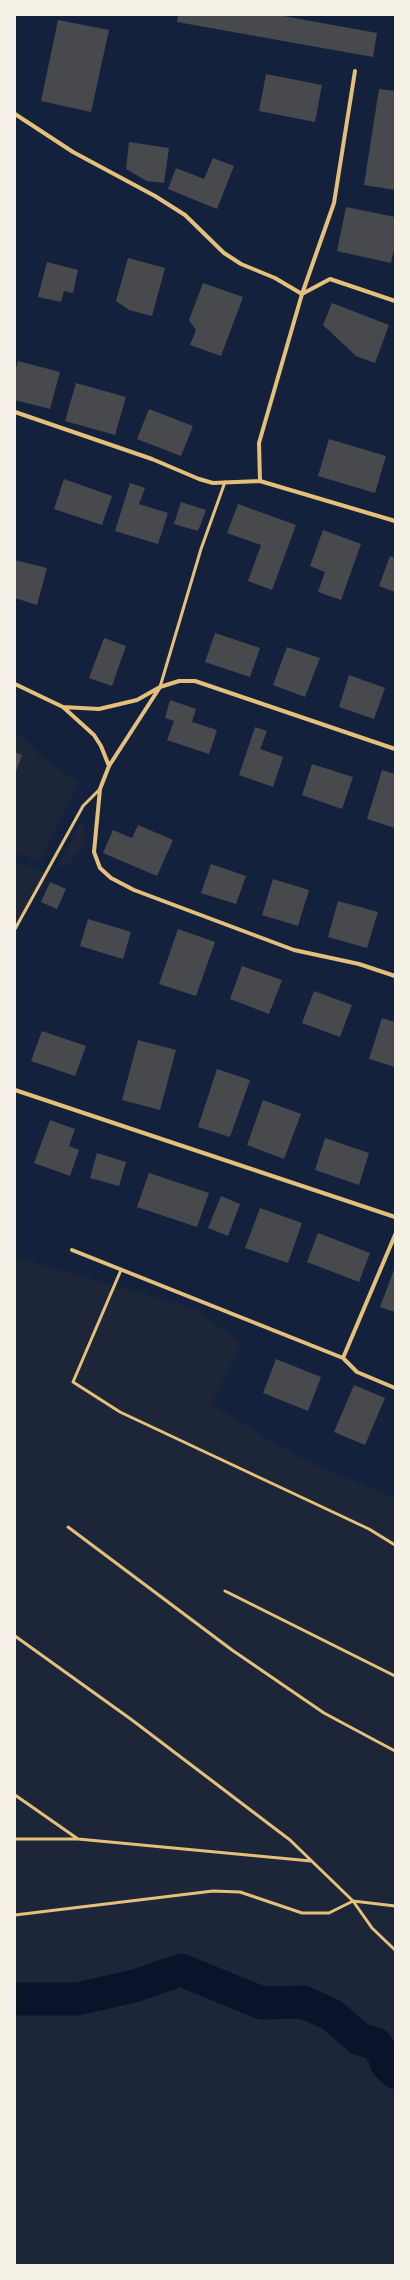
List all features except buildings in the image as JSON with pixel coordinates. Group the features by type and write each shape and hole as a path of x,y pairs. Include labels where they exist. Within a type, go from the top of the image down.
{"street":[{"path":"260,481 259,443 302,294 334,203 355,71"},
{"path":"15,114 73,152 155,196 185,215 224,253 235,260 302,294"},
{"path":"302,294 330,279 395,301"},
{"path":"15,412 152,459 199,479 213,482 260,481 395,521"},
{"path":"63,707 99,709 122,705 137,700 160,687 179,681 195,681 395,749"},
{"path":"15,684 63,707 94,735 101,746 108,766"},
{"path":"160,687 108,766 100,789 94,852 100,868 111,878 134,890 294,950 359,964 395,976"},
{"path":"15,1090 395,1217"},
{"path":"343,1358 395,1235"},
{"path":"72,1250 343,1358 363,1375 395,1388"}],"lane":[{"path":"160,687 201,550 225,482"},
{"path":"15,929 83,806 100,789"},
{"path":"121,1270 73,1382 120,1412 369,1529 395,1545"},
{"path":"68,1527 232,1650 324,1713 395,1751"},
{"path":"225,1591 395,1676"},
{"path":"15,1636 132,1720 290,1840 353,1901 372,1928 395,1950"},
{"path":"15,1795 78,1839"},
{"path":"15,1839 78,1839 312,1861"},
{"path":"15,1915 214,1891 240,1892 302,1913 329,1913 353,1901 395,1906"}],"shaded area":[{"path":"15,731 40,754 78,783 40,862 15,852"},
{"path":"83,820 85,843 68,866 57,867"},
{"path":"15,861 47,874 15,930"},
{"path":"15,1257 196,1309 241,1343 211,1404 299,1458 395,1498 395,2072 386,2063 384,2055 376,2044 360,2039 332,2014 303,2002 262,2003 181,1971 134,1986 77,1999 15,1999"},
{"path":"181,1975 260,2006 302,2006 329,2017 355,2041 395,2096 395,2265 15,2265 15,2003 78,2003"}],"waterway":[{"path":"15,1999 77,1999 134,1986 181,1970 262,2003 303,2002 332,2015 360,2039 376,2044 384,2055 386,2063 395,2072"}]}
